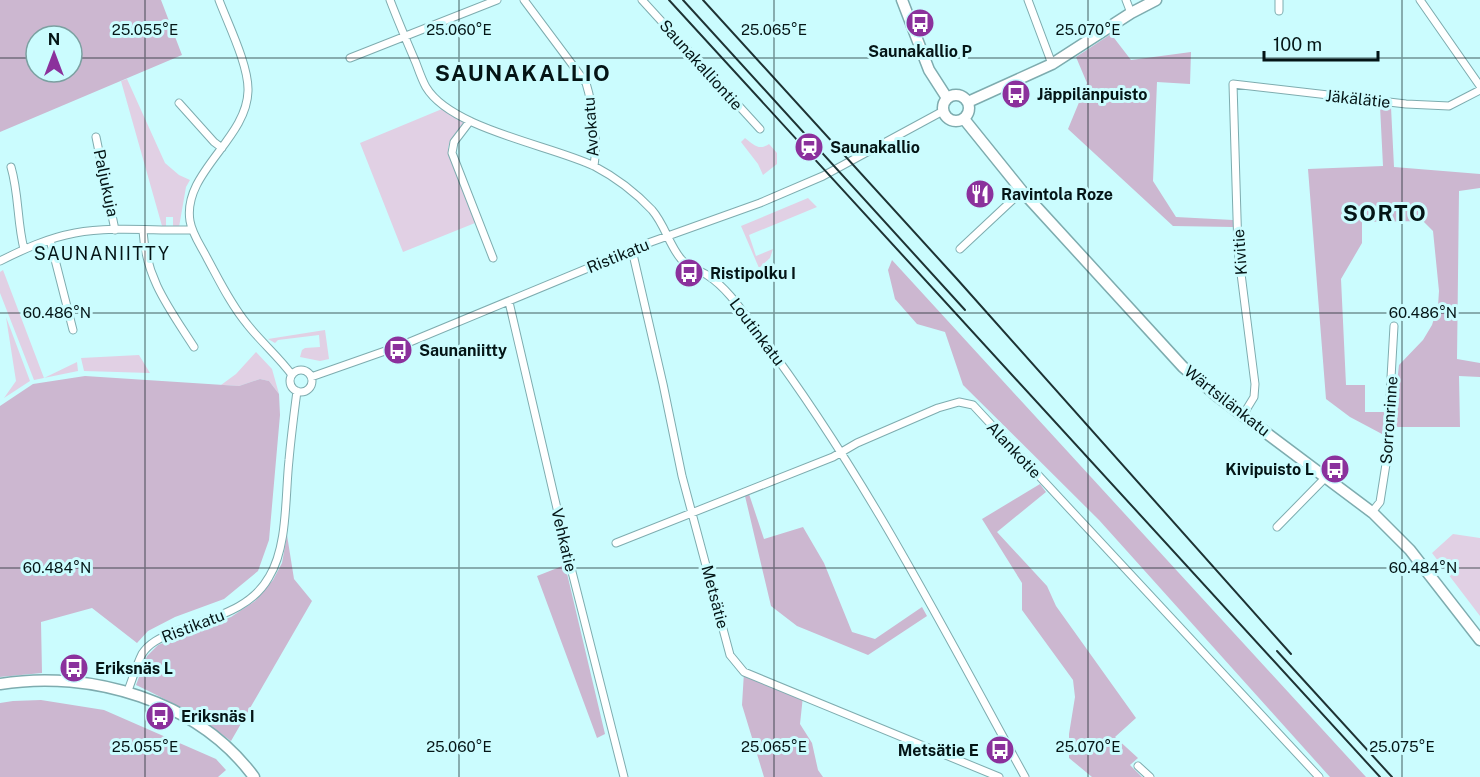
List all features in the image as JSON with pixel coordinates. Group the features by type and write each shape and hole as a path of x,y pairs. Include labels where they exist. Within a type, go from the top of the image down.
{"street":[{"path":"219,0 247,74 249,88 243,115 194,190 190,208 192,230 225,291 245,322 292,375 291,383 297,392 309,389 312,383 311,377 303,371 292,375"},
{"name":"Loutinkatu","path":"390,0 426,88 441,104 470,121 594,166 637,196 653,211 679,257 686,265 708,276 732,298 791,378 840,453 940,623 1024,777"},
{"path":"350,58 497,0"},
{"name":"Avokatu","path":"524,0 586,83 590,94 596,148 594,166"},
{"name":"Saunakalliontie","path":"642,0 760,129"},
{"path":"902,0 929,70 946,99"},
{"path":"1028,0 1052,64"},
{"path":"1126,0 1131,13"},
{"path":"968,102 1052,64 1131,13 1156,0"},
{"path":"1279,0 1279,11"},
{"path":"1420,0 1480,88"},
{"name":"Jäkälätie","path":"1233,84 1406,104 1449,106 1480,88"},
{"name":"Kivitie","path":"1233,84 1239,250 1255,384 1254,397 1243,415"},
{"path":"958,94 968,102 970,110 964,119 950,120 943,111 946,99 958,94"},
{"path":"179,103 222,148"},
{"name":"Ristikatu","path":"311,377 405,344 632,250 760,203 823,176 943,111"},
{"name":"Wärtsilänkatu","path":"964,119 1022,191 1183,367 1217,396 1372,512 1410,549 1479,637"},
{"path":"470,121 454,142 452,153 493,258"},
{"name":"Paljukuja","path":"96,137 115,230"},
{"path":"11,167 24,249"},
{"path":"960,249 1022,191"},
{"path":"0,261 24,249 76,233 115,230 192,230"},
{"path":"143,231 146,256 156,288 194,347"},
{"path":"50,240 73,330"},
{"name":"Metsätie","path":"632,250 682,477 730,655 744,672 999,777"},
{"name":"Vehkatie","path":"509,302 568,560 624,777"},
{"name":"Sorronrinne","path":"1372,512 1380,502 1386,464 1394,326"},
{"name":"Ristikatu","path":"127,693 143,654 155,641 185,627 231,612 250,598 268,579 277,561 281,541 290,440 297,392"},
{"name":"Alankotie","path":"616,543 840,453 857,443 938,408 959,402 973,405 1319,777"},
{"path":"1277,527 1326,477"},
{"path":"0,684 70,680 92,683 127,693 173,710 206,730 239,758 254,777"},
{"path":"1138,765 1150,777"}],"shaded area":[{"path":"0,0 161,0 182,55 0,132"},
{"path":"1111,34 1131,60 1191,52 1190,84 1157,82 1153,181 1176,217 1233,220 1233,227 1173,226 1068,129 1087,83 1076,57"},
{"path":"127,79 165,163 179,175 190,180 186,187 179,227 173,227 173,217 166,217 166,226 162,226 121,81"},
{"path":"1380,106 1391,107 1394,167 1480,174 1480,188 1459,191 1457,359 1480,363 1480,377 1459,376 1460,427 1392,427 1399,365 1423,340 1432,325 1438,306 1439,291 1433,231 1423,221 1362,222 1362,243 1341,279 1346,385 1365,385 1365,412 1385,412 1382,434 1350,417 1326,399 1308,169 1383,166"},
{"path":"442,109 465,122 450,141 448,148 475,223 403,252 360,143"},
{"path":"745,138 759,147 769,144 777,153 777,164 763,175 758,164 741,142"},
{"path":"808,198 817,207 749,235 756,256 773,249 770,258 759,268 741,226"},
{"path":"892,260 1366,777 1330,777 1099,520 963,385 945,332 917,324 895,299 888,270"},
{"path":"3,270 44,378 34,380 0,293 0,272"},
{"path":"6,317 30,381 4,398 16,381"},
{"path":"325,330 329,359 320,361 300,357 305,348 320,347 319,335 278,340 275,343 268,339"},
{"path":"256,352 272,369 279,394 269,381 260,379 239,386 221,385 236,374"},
{"path":"139,355 150,373 84,371 81,358"},
{"path":"77,362 78,371 44,378"},
{"path":"85,376 239,386 260,379 269,381 279,394 280,415 269,540 258,571 224,599 175,617 148,631 137,643 92,608 41,622 42,673 0,677 0,406 33,384"},
{"path":"1040,484 1046,492 997,532 1047,586 1056,606 1136,718 1115,737 1138,758 1130,765 1142,777 1092,777 1069,758 1069,734 1075,697 1073,680 1022,610 1022,583 982,519"},
{"path":"749,494 764,539 803,527 824,563 852,632 875,639 922,607 927,616 868,655 797,626 771,606 745,496"},
{"path":"1453,534 1480,538 1480,616 1432,553"},
{"path":"287,535 294,579 312,601 231,741 185,710 136,685 147,656 158,645 231,617 255,601 273,580 282,563"},
{"path":"565,565 605,734 597,738 537,576"},
{"path":"744,672 803,696 800,724 812,743 818,770 823,777 764,777 742,705"},
{"path":"41,700 104,710 216,759 226,770 218,777 0,777 0,703"}],"railway":[{"path":"669,0 1380,777"},
{"path":"683,0 965,310"},
{"path":"703,0 957,279 1291,654"},
{"path":"1277,651 1392,777"}],"place":[{"name":"Saunakallio P","path":"920,23"},
{"name":"Jäppilänpuisto","path":"1016,94"},
{"name":"Saunakallio","path":"809,147"},
{"name":"Ravintola Roze","path":"980,194"},
{"name":"Ristipolku I","path":"689,273"},
{"name":"Saunaniitty","path":"398,350"},
{"name":"Kivipuisto L","path":"1335,469"},
{"name":"Eriksnäs L","path":"74,668"},
{"name":"Eriksnäs I","path":"160,716"},
{"name":"Metsätie E","path":"1000,750"}],"district":[{"name":"SAUNAKALLIO","path":"523,73"},
{"name":"SORTO","path":"1385,213"},
{"name":"SAUNANIITTY","path":"102,253"}]}
